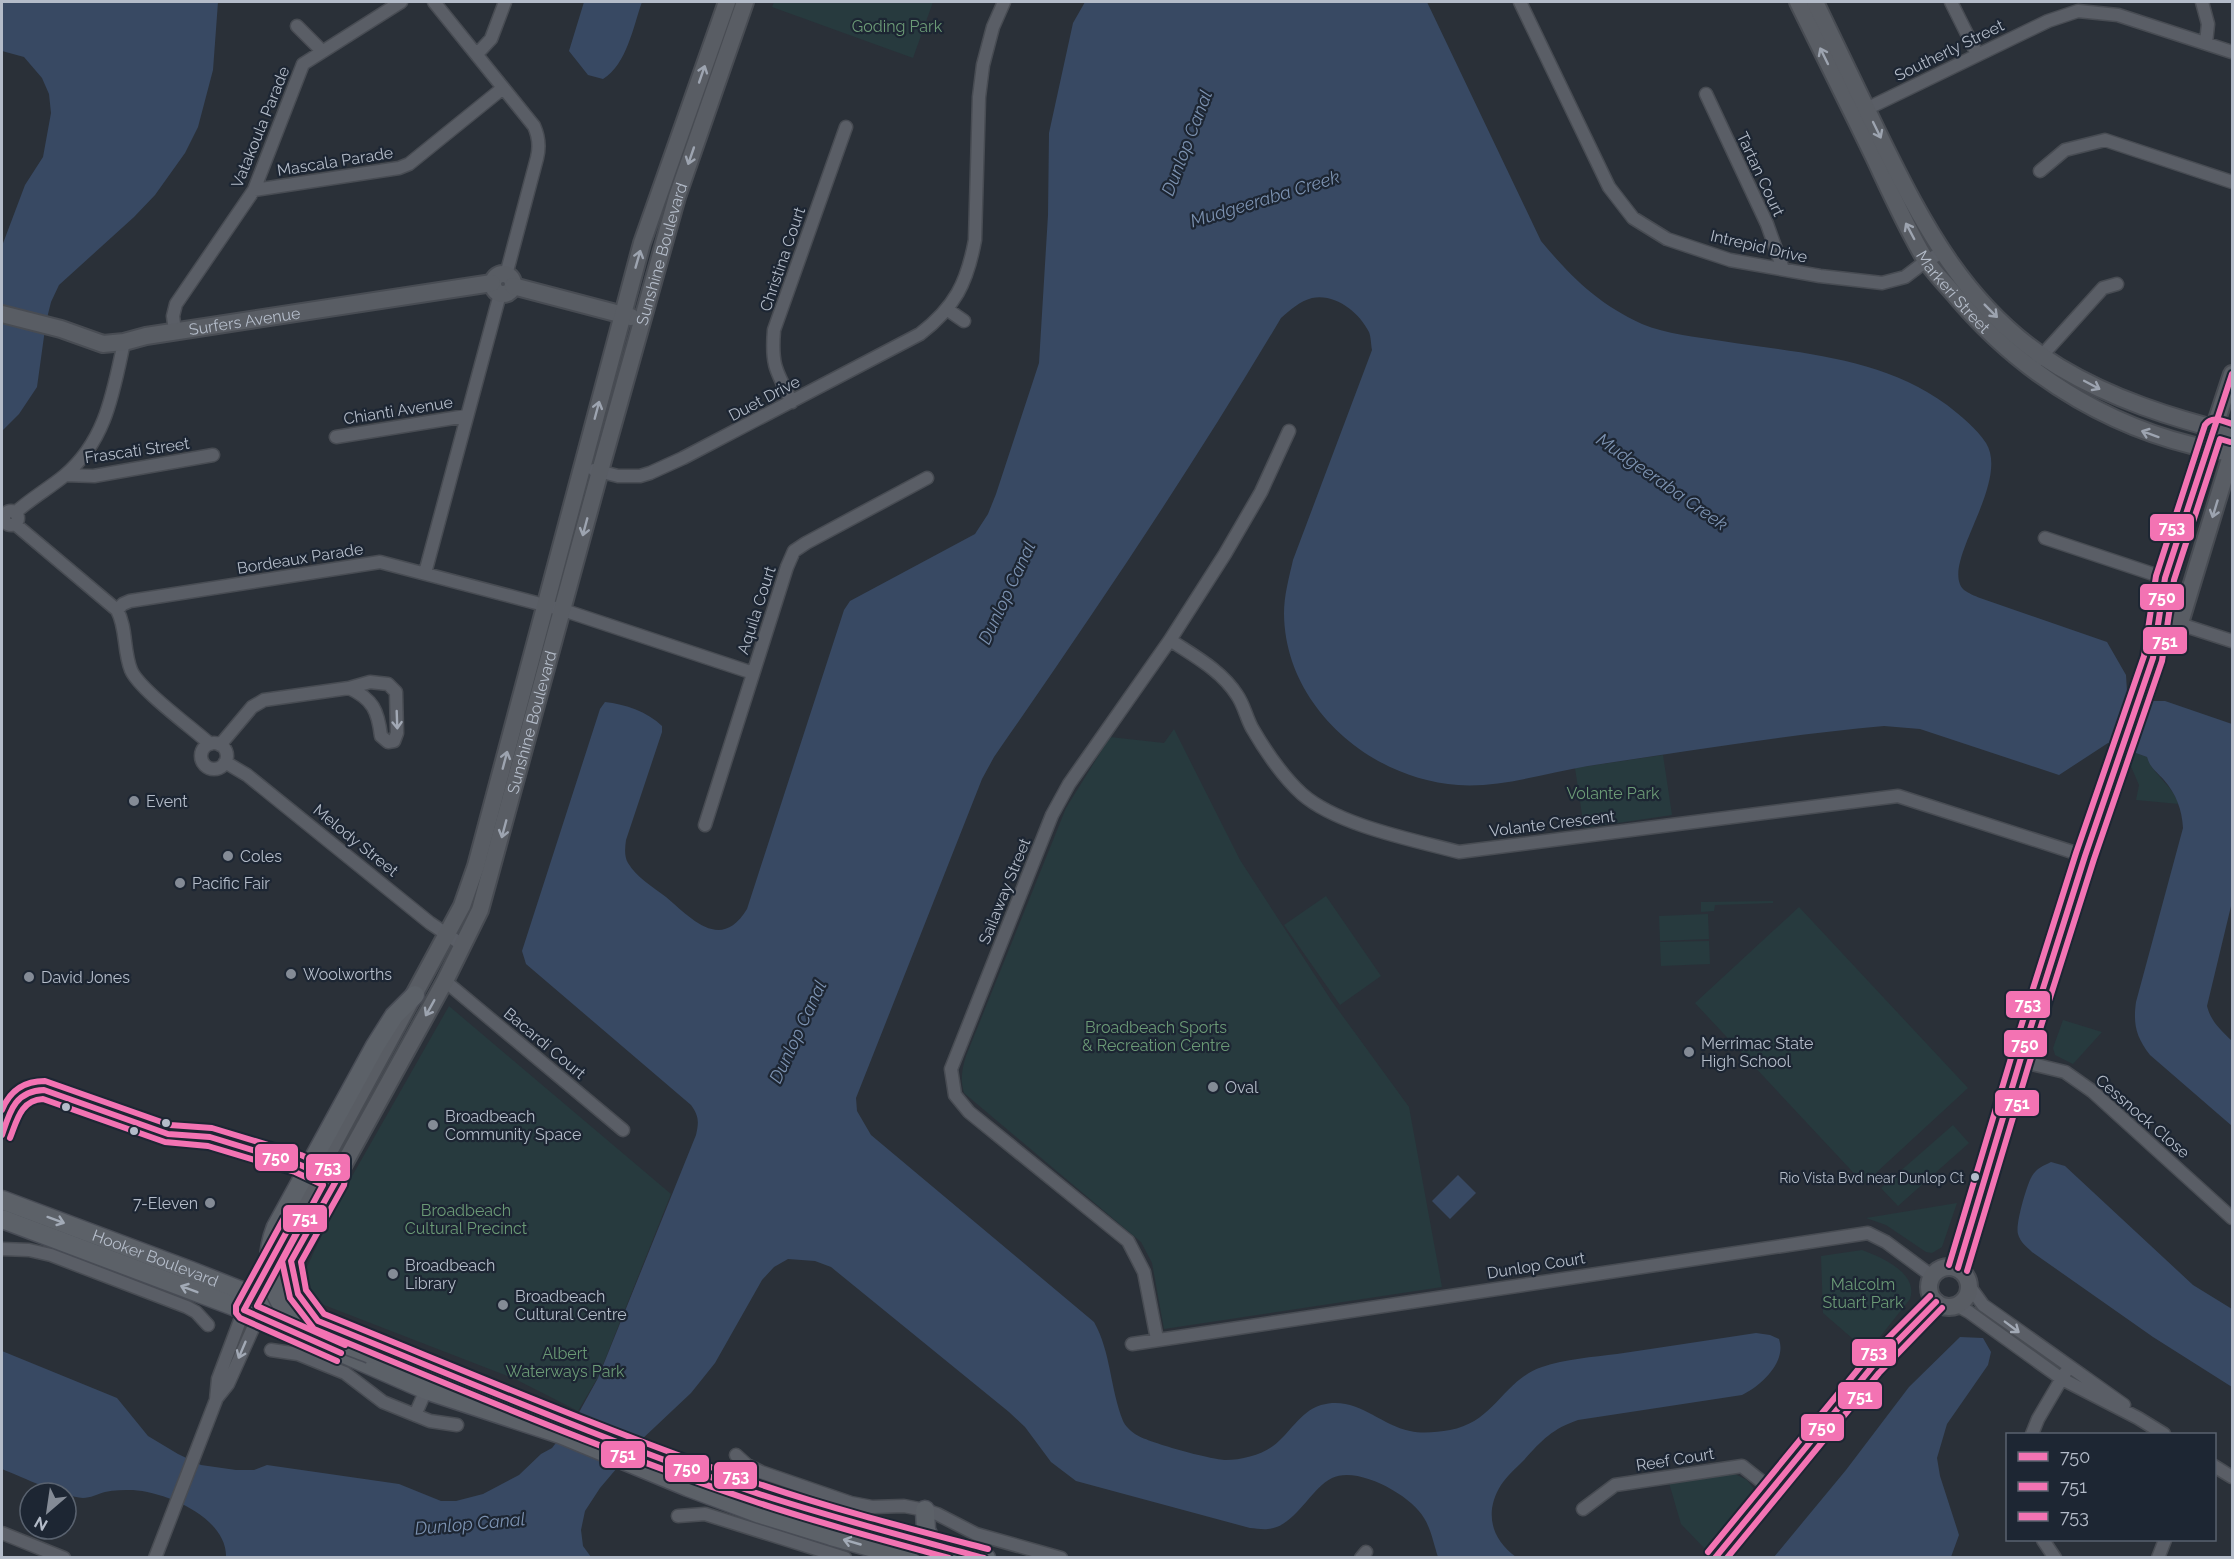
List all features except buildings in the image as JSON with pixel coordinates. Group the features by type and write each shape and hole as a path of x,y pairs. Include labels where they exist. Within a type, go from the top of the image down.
{"main road":[{"name":"Sunshine Boulevard","path":"255,1306 462,906 476,866 642,243 727,2"},
{"name":"Sunshine Boulevard","path":"255,1306 291,1262 464,946 487,890 600,471 677,197 745,2"},
{"name":"Markeri Street","path":"1798,2 1941,253 1975,295 2008,328 2036,361 2085,402 2117,420 2152,435 2232,453"},
{"name":"Markeri Street","path":"1815,2 1860,112 1926,261 1975,319 2003,346 2036,361 2059,367 2109,394 2167,415 2232,433"},
{"name":"Surfers Avenue","path":"2,314 61,329 103,344 503,284 642,321"},
{"path":"1958,1269 2020,1061 2085,856 2153,658 2165,578 2232,374"},
{"path":"2153,658 2180,623 2232,453"},
{"path":"415,995 390,1022 276,1227 269,1248 268,1266 276,1295 295,1318 308,1328 453,1389 476,1406"},
{"name":"Hooker Boulevard","path":"2,1200 155,1256 426,1390 476,1406 562,1427"},
{"name":"Hooker Boulevard","path":"2,1219 255,1306 318,1321 636,1457 720,1499 792,1524 909,1557"},
{"path":"291,1262 296,1272 295,1286 298,1294 312,1309 318,1321"},
{"path":"1944,1267 1958,1269 1965,1273 1970,1287 1968,1295 1958,1306 1950,1308 1936,1302 1929,1290 1932,1276 1944,1267"},
{"path":"1714,1557 1872,1367 1936,1302"},
{"name":"Hooker Boulevard","path":"636,1457 790,1504 986,1557"},
{"path":"904,1536 925,1510"},
{"path":"925,1510 926,1530 932,1543"}],"street":[{"name":"Vatakoula Parade","path":"175,332 173,316 176,304 254,190 303,64 401,2"},
{"path":"425,573 540,147 534,126 434,2"},
{"path":"477,54 491,39 505,2"},
{"name":"Duet Drive","path":"582,466 629,476 650,473 921,334 948,310 960,291 971,262 975,240 979,97 983,65 993,27 1004,2"},
{"name":"Intrepid Drive","path":"1520,2 1609,187 1632,218 1667,239 1730,260 1820,276 1882,283 1905,277 1941,253"},
{"path":"1951,2 1977,54"},
{"path":"2202,2 2208,24 2206,43"},
{"name":"Southerly Street","path":"1860,112 2077,6 2118,15 2232,52"},
{"path":"297,26 322,51"},
{"name":"Mascala Parade","path":"254,190 388,170 409,164 503,88"},
{"name":"Tartan Court","path":"1706,94 1767,224 1783,269"},
{"name":"Christina Court","path":"792,402 776,370 772,354 774,330 846,127"},
{"path":"2040,171 2065,150 2104,140 2232,182"},
{"path":"2036,361 2103,288 2117,284"},
{"path":"948,310 964,321"},
{"path":"124,342 103,427 87,452 65,475 9,517 117,610 122,618 131,670 140,683 215,744 225,751 225,762 220,767 214,769 204,764 201,752 215,744 252,707 264,700 349,688 370,682 388,684 396,692 398,733 394,741 388,742 381,736 378,716 371,704 359,692 349,688"},
{"name":"Chianti Avenue","path":"336,437 466,416"},
{"name":"Sailaway Street","path":"1156,1340 1144,1272 1128,1241 969,1112 955,1095 951,1069 1052,815 1070,784 1170,640 1225,554 1261,492 1289,431"},
{"name":"Frascati Street","path":"65,475 94,476 213,456"},
{"name":"Aquila Court","path":"705,825 794,551 927,478"},
{"path":"2045,538 2165,578"},
{"name":"Bordeaux Parade","path":"117,610 130,601 380,562 563,610 753,673"},
{"path":"2158,616 2232,641"},
{"name":"Volante Crescent","path":"1170,640 1215,670 1237,695 1252,727 1276,765 1302,794 1328,813 1459,852 1898,796 2085,856"},
{"name":"Melody Street","path":"225,762 247,775 464,946"},
{"name":"Bacardi Court","path":"445,981 623,1130"},
{"name":"Cessnock Close","path":"2020,1061 2065,1072 2092,1091 2232,1218"},
{"name":"Dunlop Court","path":"1132,1344 1868,1233 1886,1242 1932,1276"},
{"name":"Hooker Boulevard","path":"2,1249 29,1250 51,1255 187,1307 196,1312 208,1325"},
{"path":"1970,1287 1983,1305 2121,1403 2138,1418"},
{"name":"Sunshine Boulevard","path":"155,1557 216,1400 218,1379 255,1306"},
{"path":"1958,1306 2062,1379 2162,1433"},
{"path":"271,1350 298,1354 338,1370 383,1402 440,1423 457,1425"},
{"path":"2032,1433 2038,1419 2069,1367"},
{"path":"415,1415 426,1390"},
{"path":"736,1455 747,1465 761,1472 851,1503 873,1507 904,1506 925,1510 976,1534 1062,1557"},
{"name":"Reef Court","path":"1584,1509 1615,1485 1742,1466 1771,1489"},
{"path":"2216,1467 2232,1477"},
{"path":"678,1515 705,1514 845,1557"},
{"path":"2,1533 64,1557"},
{"path":"2044,1541 2055,1557"},
{"path":"2158,1557 2164,1541"}],"green space":[{"name":"Goding Park","path":"774,2 933,2 913,58 772,7"},
{"name":"Broadbeach Sports & Recreation Centre","path":"1174,729 1240,860 1331,1000 1409,1107 1442,1287 1164,1329 1152,1263 1141,1242 964,1093 962,1074 966,1056 1066,808 1110,737 1164,743"},
{"path":"2129,751 2147,757 2179,804 2136,800 2139,785 2127,757"},
{"name":"Volante Park","path":"1663,755 1672,815 1584,828 1575,768"},
{"path":"1326,896 1381,976 1340,1005 1284,925"},
{"path":"1773,901 1773,903 1715,905 1714,911 1701,912 1701,902"},
{"path":"1799,907 1968,1088 1864,1184 1695,1003"},
{"path":"1708,914 1709,939 1660,941 1659,916"},
{"path":"1709,941 1710,964 1661,966 1660,942"},
{"name":"Broadbeach Cultural Precinct","path":"449,1006 671,1194 598,1377 578,1411 515,1379 311,1300 306,1293 304,1273 339,1199"},
{"path":"2063,1020 2102,1032 2073,1064 2055,1055 2053,1048"},
{"path":"1953,1125 1969,1143 1898,1206 1881,1188"},
{"path":"1957,1203 1942,1247 1932,1253 1926,1252 1886,1225 1866,1218"},
{"name":"Malcolm Stuart Park","path":"1862,1250 1896,1267 1909,1281 1911,1290 1910,1299 1868,1352 1823,1313 1821,1256"},
{"path":"1735,1474 1747,1480 1754,1489 1745,1504 1706,1550 1681,1524 1669,1483"}],"water":[{"path":"2,2 218,2 213,70 198,127 185,153 155,195 134,217 59,285 51,302 46,322 37,387 19,414 2,431 2,246 25,185 43,157 51,113 49,94 42,78 24,57 2,51"},
{"path":"584,2 642,2 624,55 603,79 588,75 569,51"},
{"path":"1085,2 1427,2 1541,241 1575,278 1598,298 1626,316 1661,330 1810,354 1868,367 1895,376 1947,405 1973,427 1986,443 1991,460 1989,480 1983,501 1960,562 1959,578 1964,590 1980,598 2107,642 2126,675 2127,691 2151,701 2165,701 2232,724 2232,902 2207,1006 2214,1021 2232,1041 2232,1126 2150,1055 2141,1042 2137,1030 2136,1002 2183,828 2180,808 2175,796 2147,757 2108,743 2059,775 1920,729 1884,726 1699,749 1588,766 1507,782 1458,785 1425,780 1394,769 1365,753 1338,732 1316,707 1299,679 1288,648 1284,607 1293,560 1372,350 1369,332 1353,311 1329,298 1312,298 1299,304 1281,318 1213,430 1142,540 994,757 982,779 856,1098 857,1111 871,1135 1094,1322 1104,1346 1115,1396 1124,1423 1135,1434 1165,1446 1226,1460 1251,1456 1273,1446 1313,1408 1334,1403 1356,1407 1410,1431 1425,1433 1450,1430 1478,1419 1518,1381 1542,1367 1560,1362 1756,1333 1779,1339 1780,1348 1776,1364 1757,1386 1742,1395 1578,1420 1561,1427 1542,1441 1512,1472 1496,1495 1493,1505 1493,1524 1501,1542 1516,1557 1438,1557 1429,1527 1418,1509 1383,1485 1356,1476 1343,1475 1332,1478 1324,1483 1286,1522 1278,1527 1266,1529 1250,1528 1076,1481 1051,1462 1025,1427 1009,1412 831,1267 815,1261 788,1259 774,1267 762,1280 715,1363 691,1393 639,1442 600,1488 585,1511 581,1530 583,1546 591,1557 226,1558 224,1544 217,1531 206,1519 193,1510 162,1496 133,1490 119,1490 86,1498 78,1497 78,1481 32,1481 2,1469 2,1351 117,1398 148,1436 201,1465 254,1470 267,1465 399,1484 441,1501 456,1501 483,1494 519,1475 541,1454 552,1448 577,1416 598,1378 696,1135 698,1123 696,1112 691,1105 526,964 522,951 600,709 605,702 620,705 643,713 662,726 662,732 626,840 625,855 631,868 696,922 717,930 727,928 737,922 747,909 844,610 850,601 975,534 988,514 996,494 1039,363 1048,215 1049,133 1073,23"},
{"path":"2051,1162 2065,1166 2193,1285 2232,1309 2232,1387 2153,1337 2032,1252 2022,1242 2018,1229 2027,1187 2036,1171"},
{"path":"1458,1175 1476,1193 1450,1219 1432,1201"},
{"path":"1960,1337 1983,1338 1991,1352 1988,1365 1947,1424 1937,1458 1940,1476 1959,1535 1951,1557 1774,1557 1846,1470 1909,1387"}],"transit line":[{"name":"750","path":"1958,1268 2085,856 2153,658 2165,578 2232,374"},
{"name":"753","path":"1949,1265 2076,853 2144,656 2156,576 2205,425 2214,419 2232,424"},
{"name":"751","path":"1967,1271 2094,859 2162,661 2174,580 2220,439 2230,442"},
{"name":"753","path":"2,1110 9,1097 19,1088 37,1081 45,1081 170,1125 212,1128 301,1155 340,1173 345,1179 344,1185 301,1262 306,1290 324,1314 539,1402 701,1464 813,1501 988,1549"},
{"name":"750","path":"2,1135 11,1110 20,1098 34,1091 44,1090 168,1134 210,1137 298,1164 336,1181 291,1261 298,1294 318,1321 588,1431 753,1492 984,1558"},
{"name":"751","path":"10,1138 25,1107 36,1100 43,1099 165,1142 208,1146 295,1172 323,1185 282,1261 290,1298 314,1329 532,1419 697,1482 802,1517 949,1558"},
{"name":"751","path":"284,1218 236,1306 236,1313 240,1318 337,1361"},
{"name":"750","path":"292,1222 244,1310 341,1353"},
{"name":"753","path":"300,1226 257,1306 345,1345"},
{"name":"753","path":"1708,1552 1865,1361 1930,1296"},
{"name":"750","path":"1715,1558 1872,1367 1936,1302"},
{"name":"751","path":"1727,1558 1879,1373 1942,1308"}],"place":[{"name":"Event","path":"134,801"},
{"name":"Coles","path":"228,856"},
{"name":"Pacific Fair","path":"180,883"},
{"name":"Woolworths","path":"291,974"},
{"name":"David Jones","path":"29,977"},
{"name":"Merrimac State High School","path":"1689,1052"},
{"name":"Oval","path":"1213,1087"},
{"name":"Broadbeach Community Space","path":"433,1125"},
{"name":"Rio Vista Bvd near Dunlop Ct","path":"1975,1177"},
{"name":"7-Eleven","path":"210,1203"},
{"name":"Broadbeach Library","path":"393,1274"},
{"name":"Broadbeach Cultural Centre","path":"503,1305"}],"water label":[{"name":"Dunlop Canal","path":"1187,143"},
{"name":"Mudgeeraba Creek","path":"1265,199"},
{"name":"Mudgeeraba Creek","path":"1662,482"},
{"name":"Dunlop Canal","path":"1007,593"},
{"name":"Dunlop Canal","path":"798,1032"},
{"name":"Dunlop Canal","path":"470,1524"}],"park label":[{"name":"Albert Waterways Park","path":"565,1362"}]}
